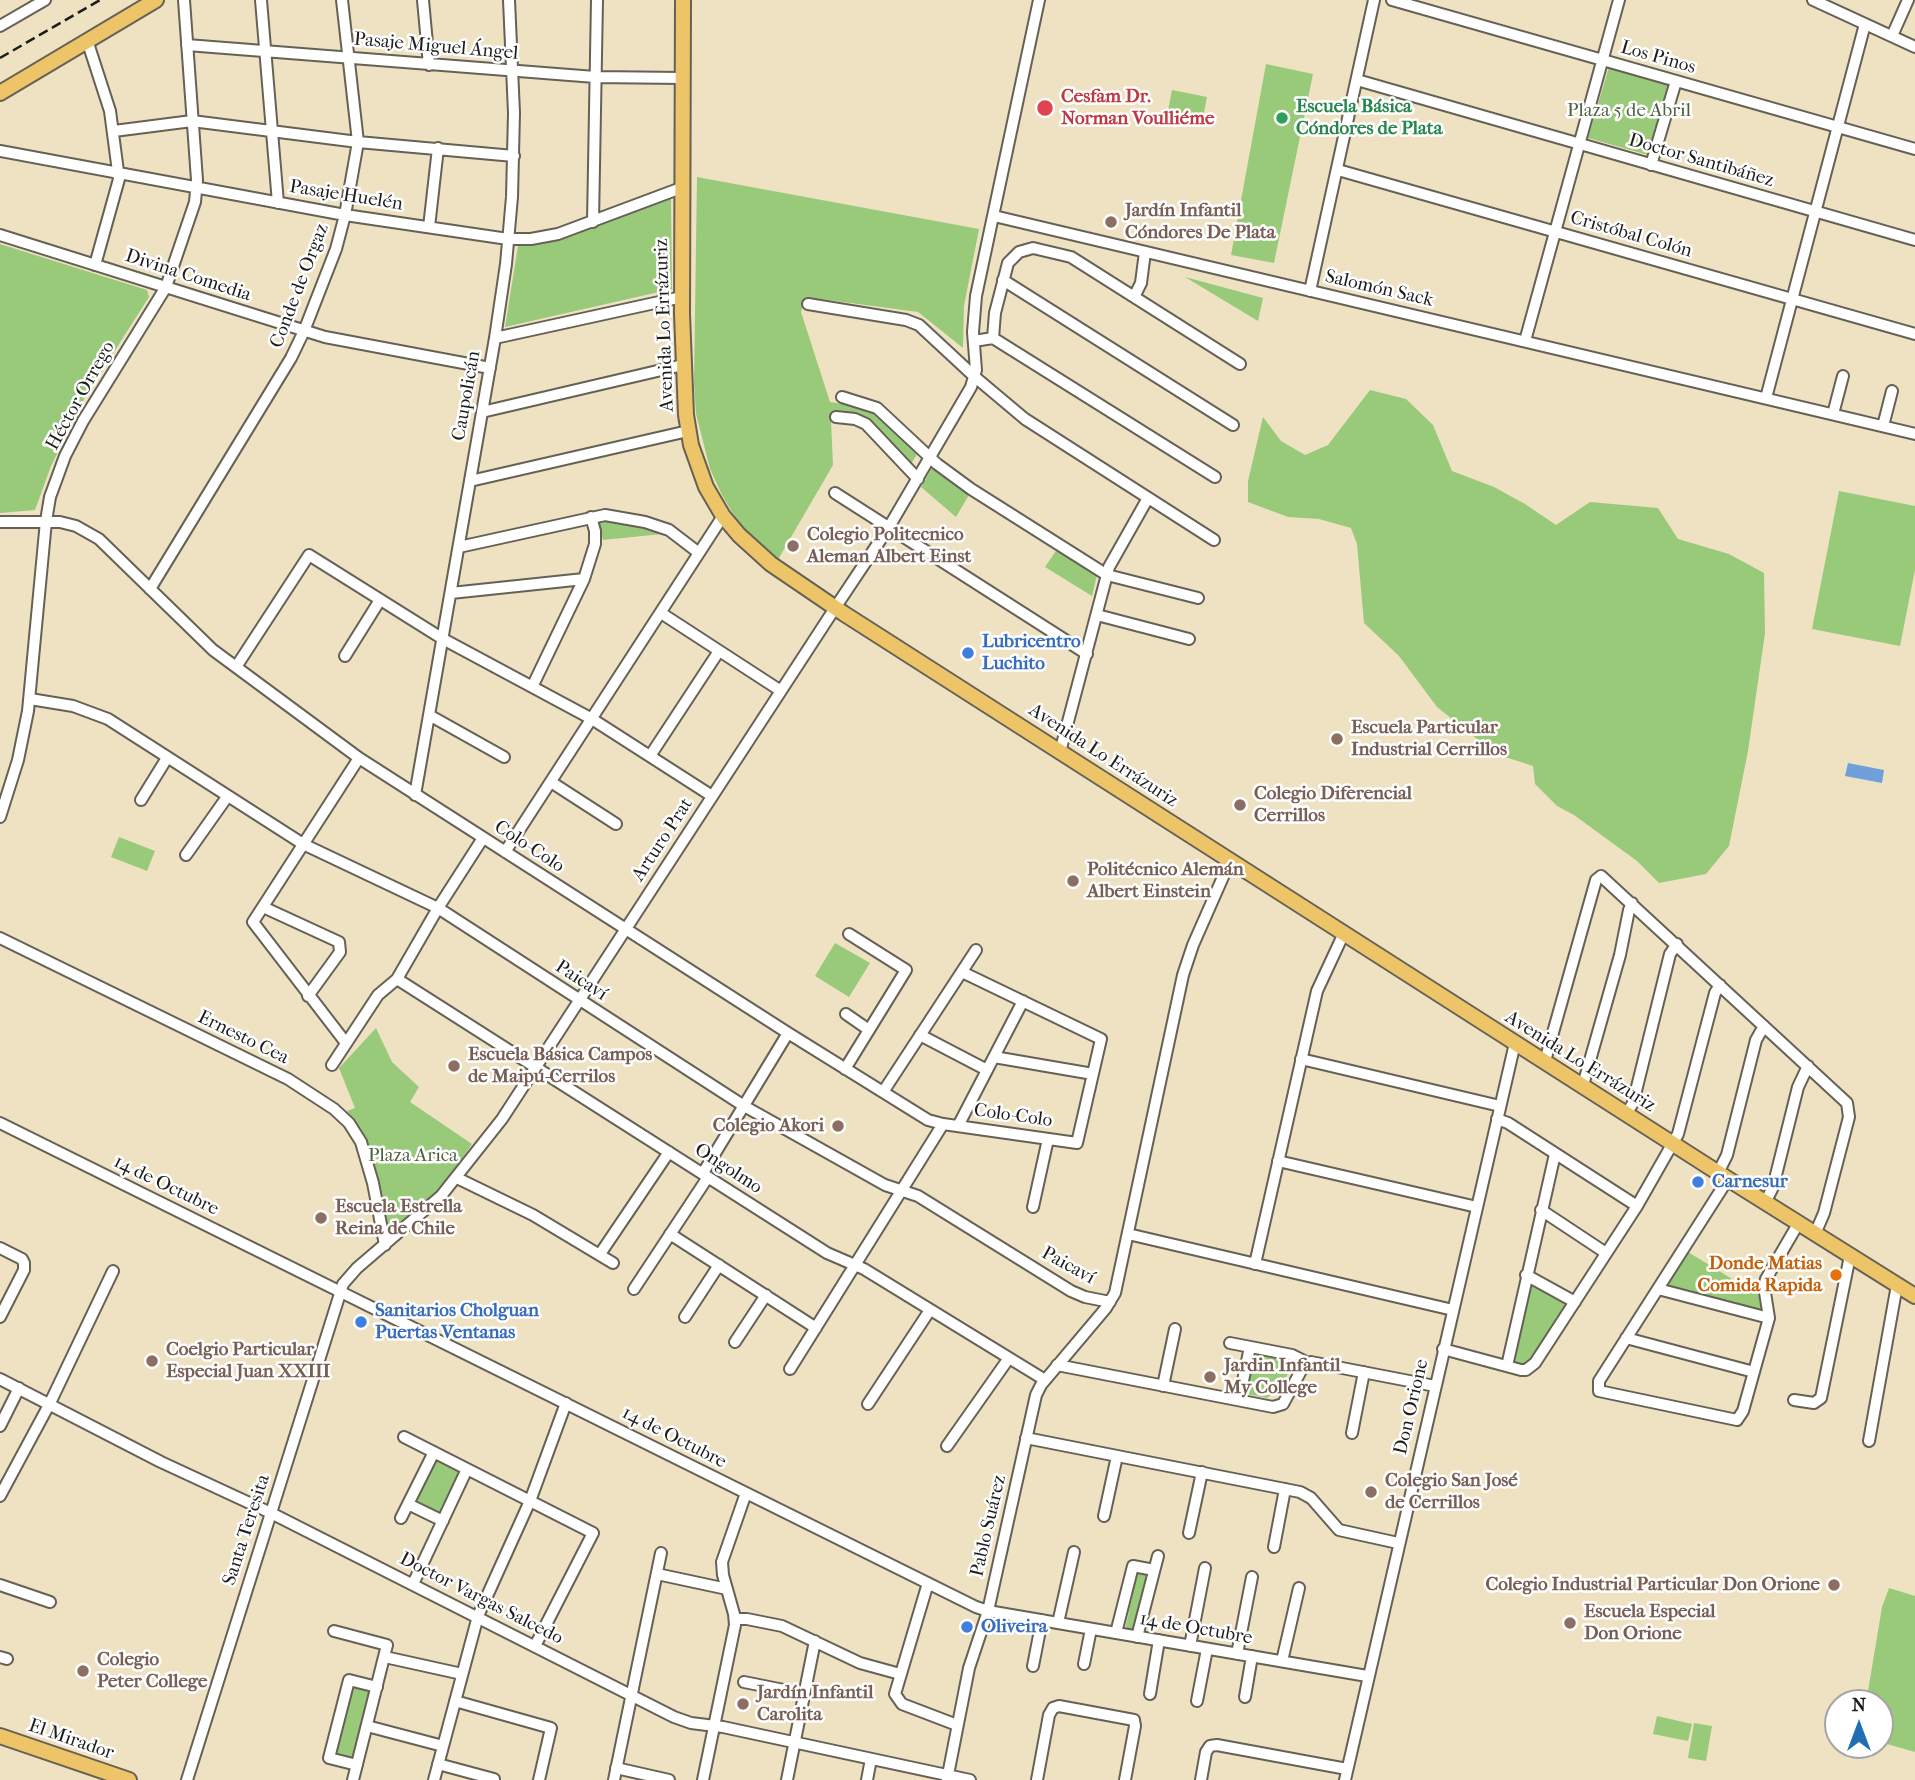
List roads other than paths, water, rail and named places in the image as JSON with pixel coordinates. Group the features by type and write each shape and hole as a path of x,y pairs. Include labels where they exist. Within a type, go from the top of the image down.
{"main road":[{"path":"0,93 156,0"},
{"name":"Avenida Lo Errázuriz","path":"683,0 682,365 688,431 700,474 723,516 758,554 835,608 1672,1144 1915,1296"},
{"name":"El Mirador","path":"0,1736 113,1777 129,1780"}],"street":[{"path":"0,26 45,0"},
{"name":"Héctor Orrego","path":"0,817 3,795 21,747 30,699 46,521 52,490 75,435 166,287 193,210 197,187 184,0"},
{"path":"261,0 278,203"},
{"name":"Conde de Orgaz","path":"150,589 282,373 304,331 336,249 358,142 342,0"},
{"path":"423,0 429,65"},
{"name":"Caupolicán","path":"415,795 490,368 508,239 513,156 513,71 509,0"},
{"path":"593,222 597,0"},
{"path":"975,377 976,296 1040,0"},
{"path":"1310,291 1374,0"},
{"name":"Los Pinos","path":"1392,0 1915,149"},
{"path":"1525,341 1619,0"},
{"path":"1813,0 1915,47"},
{"path":"1892,36 1908,0"},
{"path":"1766,398 1865,24"},
{"path":"87,40 107,100 114,131 118,173 118,186 95,265"},
{"name":"Pasaje Miguel Ángel","path":"187,46 595,77 682,78"},
{"name":"Doctor Santibáñez","path":"1357,80 1915,240"},
{"path":"1651,165 1676,81"},
{"path":"114,131 192,121 358,142 513,156"},
{"path":"429,227 438,148"},
{"name":"Pasaje Huelén","path":"0,151 345,215 508,239 545,237 593,222 681,188"},
{"name":"Cristóbal Colón","path":"1338,170 1915,334"},
{"name":"Salomón Sack","path":"994,216 1915,434"},
{"name":"Divina Comedia","path":"0,235 304,331 341,341 490,368"},
{"path":"993,338 995,313 1003,280 1012,258 1023,250 1033,248 1071,257 1240,364"},
{"path":"1134,297 1141,283 1145,252"},
{"path":"1003,280 1233,425"},
{"path":"495,338 682,297"},
{"path":"808,304 915,323 1025,419 1213,540"},
{"path":"974,341 993,338 1215,477"},
{"path":"482,412 682,365"},
{"path":"1833,414 1843,376"},
{"name":"Arturo Prat","path":"340,1291 351,1274 431,1205 457,1178 496,1128 890,527 975,377"},
{"path":"1884,426 1892,391"},
{"path":"842,397 877,408 930,457 971,489 1107,575 1198,598"},
{"path":"836,417 855,419 866,424 918,479"},
{"path":"470,481 688,431"},
{"path":"835,492 1087,654"},
{"path":"1060,752 1107,575 1116,552 1148,498"},
{"path":"459,547 605,515 669,530 699,553"},
{"path":"505,852 723,516"},
{"path":"533,685 584,579 595,544 591,517"},
{"name":"Colo-Colo","path":"0,522 46,521 68,524 91,534 113,550 197,636 359,758 788,1033 928,1119 943,1124 1077,1143 1093,1074"},
{"path":"236,667 309,555 443,639 592,719 712,796"},
{"path":"451,593 584,579"},
{"path":"345,656 380,600"},
{"path":"661,613 781,691"},
{"path":"1097,615 1189,639"},
{"path":"650,756 719,651"},
{"name":"Paicaví","path":"30,699 96,713 303,844 438,908 744,1106 886,1185 918,1196 1071,1291 1110,1302"},
{"path":"429,715 504,757"},
{"path":"141,800 167,758"},
{"path":"346,1043 253,922 359,758"},
{"path":"551,782 616,824"},
{"path":"186,855 227,797"},
{"path":"332,1065 381,991 397,979 483,838"},
{"path":"1110,1302 1117,1286 1183,975 1196,937 1230,861"},
{"path":"1545,1061 1596,880 1600,876 1844,1099 1850,1112 1824,1213 1815,1234"},
{"path":"1583,1085 1632,903"},
{"path":"262,907 340,942 340,952 308,996"},
{"path":"1255,1264 1321,981 1343,933"},
{"path":"845,1069 906,971 849,934"},
{"name":"Ernesto Cea","path":"0,938 288,1079 334,1109 349,1123 361,1142 373,1183 379,1226 385,1245"},
{"path":"1627,1113 1633,1103 1671,951 1677,944"},
{"path":"883,1092 976,950"},
{"path":"962,972 1101,1039 1093,1074 993,1057"},
{"name":"Ongolmo","path":"397,979 827,1253 855,1266 1045,1380"},
{"path":"1443,1349 1526,1370 1535,1363 1637,1206 1680,1128 1715,993 1720,985"},
{"path":"958,1126 1023,1001"},
{"path":"846,1014 869,1030"},
{"path":"1765,1026 1757,1036 1723,1176 1658,1289 1599,1381 1599,1391 1733,1421 1740,1418 1769,1318 1764,1286 1766,1279 1798,1224"},
{"path":"634,1289 706,1175 788,1033"},
{"path":"920,1035 987,1070"},
{"name":"Don Orione","path":"1346,1774 1515,1043"},
{"path":"1301,1059 1500,1106"},
{"path":"1765,1203 1773,1187 1798,1087 1808,1066"},
{"path":"1497,1119 1508,1123 1637,1206"},
{"name":"14 de Octubre","path":"0,1123 988,1611 1367,1676"},
{"path":"790,1369 943,1124"},
{"path":"1033,1207 1048,1139"},
{"path":"600,1254 669,1152"},
{"path":"1507,1366 1555,1154"},
{"path":"1278,1161 1477,1207"},
{"path":"457,1178 533,1215 614,1262"},
{"path":"1541,1210 1606,1253"},
{"path":"670,1234 816,1328"},
{"path":"1128,1234 1453,1310"},
{"path":"0,1248 22,1259 24,1270 0,1317"},
{"path":"1794,1400 1814,1403 1821,1398 1850,1256"},
{"path":"685,1317 719,1265"},
{"path":"0,1496 50,1403 113,1271"},
{"path":"1526,1275 1574,1302"},
{"path":"1869,1441 1897,1285"},
{"path":"1658,1289 1769,1318"},
{"name":"Santa Teresita","path":"187,1780 340,1291"},
{"path":"735,1342 766,1295"},
{"name":"Pablo Suárez","path":"948,1778 969,1668 988,1611 1036,1395 1045,1380 1110,1302"},
{"path":"868,1404 930,1310"},
{"path":"1163,1386 1175,1329"},
{"path":"1626,1338 1754,1372"},
{"path":"1230,1343 1296,1356 1308,1363"},
{"path":"1239,1400 1250,1347"},
{"path":"947,1446 1009,1358"},
{"path":"1057,1365 1273,1407 1285,1401 1301,1370 1308,1363 1315,1362 1435,1386"},
{"path":"1352,1433 1364,1372"},
{"name":"Doctor Vargas Salcedo","path":"0,1379 161,1462 271,1513 478,1616 674,1717 948,1778 970,1780"},
{"path":"0,1426 19,1388"},
{"path":"434,1780 478,1616 530,1501 565,1403"},
{"path":"404,1437 593,1533 535,1646"},
{"path":"1026,1438 1307,1495 1339,1530 1398,1543"},
{"path":"401,1518 434,1452"},
{"path":"1104,1516 1117,1456"},
{"path":"413,1584 467,1469"},
{"path":"1189,1533 1202,1472"},
{"path":"1274,1547 1285,1489"},
{"path":"703,1780 735,1619 722,1562 746,1493"},
{"path":"408,1504 443,1521"},
{"path":"1058,1623 1074,1552"},
{"path":"661,1553 615,1774 669,1780"},
{"path":"1137,1637 1158,1556"},
{"path":"1116,1633 1133,1566 1154,1570"},
{"path":"1190,1646 1205,1568"},
{"path":"657,1574 727,1589"},
{"path":"1237,1654 1252,1577"},
{"path":"928,1583 895,1690 899,1701 957,1725"},
{"path":"0,1585 50,1602"},
{"path":"1282,1661 1299,1588"},
{"path":"735,1619 782,1626 867,1666 900,1674"},
{"path":"1033,1666 1042,1620"},
{"path":"1084,1664 1091,1629"},
{"path":"334,1631 387,1645 353,1780"},
{"path":"1150,1694 1159,1640"},
{"path":"787,1780 815,1641"},
{"path":"1197,1701 1207,1648"},
{"path":"1245,1697 1252,1656"},
{"path":"385,1657 462,1674"},
{"path":"357,1765 329,1758 349,1680 377,1688"},
{"path":"744,1682 804,1694"},
{"path":"455,1701 551,1728 539,1780"},
{"path":"1037,1780 1049,1715 1054,1708 1062,1706 1134,1720 1125,1780"},
{"path":"367,1726 443,1746"},
{"path":"1201,1780 1206,1752 1210,1746 1217,1745 1346,1774"},
{"path":"867,1780 871,1759"},
{"path":"438,1764 494,1779"}],"water":[{"path":"1848,763 1884,770 1882,783 1845,776"}],"railway":[{"path":"0,58 100,0"}],"place":[{"name":"Cesfam Dr. Norman Voulliéme","path":"1045,108"},
{"name":"Escuela Básica Cóndores de Plata","path":"1282,118"},
{"name":"Jardín Infantil Cóndores De Plata","path":"1111,222"},
{"name":"Colegio Politecnico Aleman Albert Einst","path":"793,546"},
{"name":"Lubricentro Luchito","path":"968,653"},
{"name":"Escuela Particular Industrial Cerrillos","path":"1337,739"},
{"name":"Colegio Diferencial Cerrillos","path":"1240,805"},
{"name":"Politécnico Alemán Albert Einstein","path":"1073,881"},
{"name":"Escuela Básica Campos de Maipú-Cerrilos","path":"454,1066"},
{"name":"Colegio Akori","path":"838,1126"},
{"name":"Carnesur","path":"1698,1182"},
{"name":"Escuela Estrella Reina de Chile","path":"321,1218"},
{"name":"Donde Matias Comida Rapida","path":"1836,1275"},
{"name":"Sanitarios Cholguan Puertas Ventanas","path":"361,1322"},
{"name":"Coelgio Particular Especial Juan XXIII","path":"152,1361"},
{"name":"Jardin Infantil My College","path":"1210,1377"},
{"name":"Colegio San José de Cerrillos","path":"1371,1492"},
{"name":"Colegio Industrial Particular Don Orione","path":"1834,1585"},
{"name":"Escuela Especial Don Orione","path":"1570,1623"},
{"name":"Oliveira","path":"967,1627"},
{"name":"Colegio Peter College","path":"83,1671"},
{"name":"Jardín Infantil Carolita","path":"743,1704"}],"park label":[{"name":"Plaza 5 de Abril","path":"1629,111"},
{"name":"Plaza Arica","path":"413,1156"}]}
